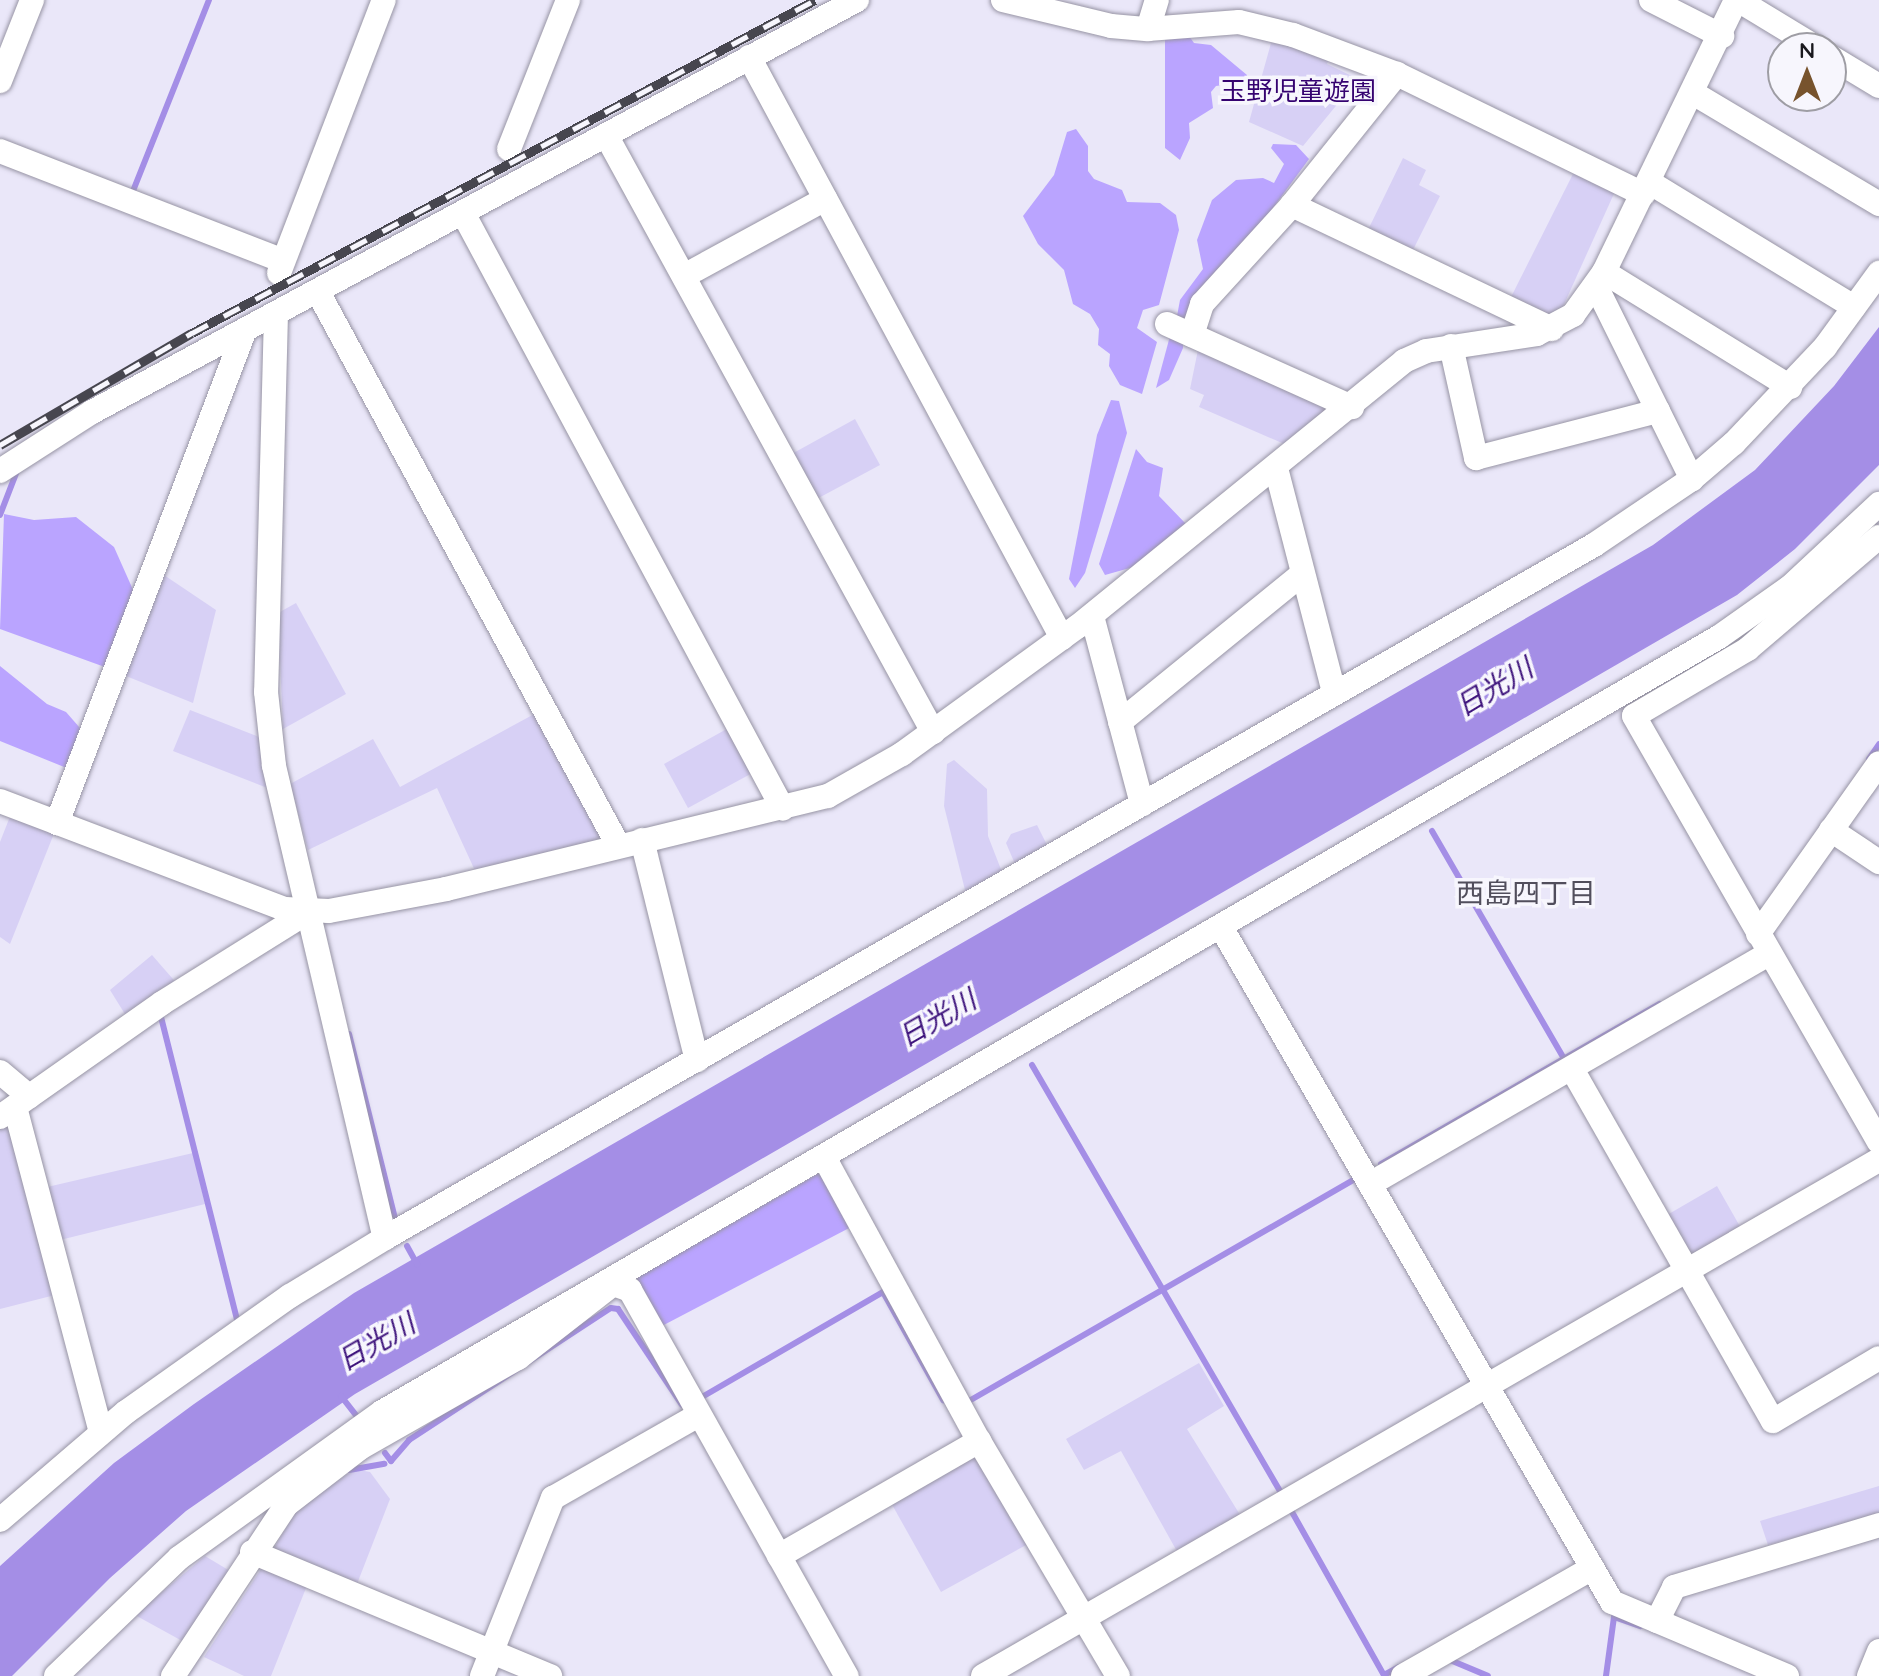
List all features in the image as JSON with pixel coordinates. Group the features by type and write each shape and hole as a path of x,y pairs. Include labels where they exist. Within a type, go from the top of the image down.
{"street":[{"path":"0,81 32,0"},
{"path":"0,151 280,266 384,0"},
{"path":"509,149 568,0"},
{"path":"0,471 92,412 857,0"},
{"path":"1003,0 1148,29 1239,22 1347,51 1646,188 1854,307"},
{"path":"1148,29 1157,0"},
{"path":"1651,0 1722,36"},
{"path":"0,801 285,909 309,911 446,889 828,796 933,732 1092,616 1352,407 1404,361 1451,346 1552,329 1573,315 1600,279 1722,36 1737,0 1790,32"},
{"path":"749,57 1062,638"},
{"path":"1847,67 1879,86"},
{"path":"1192,335 1202,304 1292,205 1397,74"},
{"path":"1693,93 1879,204"},
{"path":"606,135 933,732"},
{"path":"684,276 825,199"},
{"path":"1292,205 1552,329"},
{"path":"463,213 783,809"},
{"path":"0,1520 101,1432 290,1296 385,1238 1594,545 1692,479 1790,387 1879,273"},
{"path":"1600,279 1790,387"},
{"path":"1600,279 1658,411 1692,479"},
{"path":"318,292 630,843 697,1060"},
{"path":"276,314 266,692 274,766 309,911 308,926 385,1238"},
{"path":"1167,324 1352,407"},
{"path":"57,823 244,332"},
{"path":"1451,346 1476,458 1658,411"},
{"path":"1276,468 1334,692"},
{"path":"56,1676 179,1558 382,1412 1719,637 1790,587 1879,504"},
{"path":"1879,537 1748,649 1634,716 1879,1142"},
{"path":"1120,722 1302,574"},
{"path":"1092,616 1142,804"},
{"path":"1370,1184 1572,1069 1764,944 1831,830 1879,763"},
{"path":"1831,830 1879,862"},
{"path":"15,1107 309,911"},
{"path":"1221,927 1612,1602 1787,1676"},
{"path":"1572,1069 1773,1421 1879,1358"},
{"path":"0,1072 15,1107 101,1432"},
{"path":"824,1157 979,1441 1118,1676"},
{"path":"983,1676 1879,1160"},
{"path":"173,1676 252,1552 286,1505 360,1448 518,1358 613,1284 630,1290 697,1416 847,1676"},
{"path":"482,1676 553,1498 697,1416"},
{"path":"779,1556 979,1441"},
{"path":"1657,1621 1674,1587 1879,1525"},
{"path":"252,1552 550,1676"},
{"path":"1403,1676 1592,1568"},
{"path":"1869,1676 1879,1651"}],"green space":[{"name":"玉野児童遊園","path":"1273,36 1331,52 1327,64 1358,79 1303,146 1249,122"},
{"path":"1403,158 1426,170 1419,185 1440,196 1410,256 1366,234"},
{"path":"1577,166 1617,187 1561,311 1543,320 1508,303"},
{"path":"1199,345 1326,402 1328,412 1289,446 1199,407 1204,395 1190,389"},
{"path":"855,419 880,465 813,501 788,456"},
{"path":"161,573 216,610 193,703 121,674"},
{"path":"296,603 346,694 283,729 278,613"},
{"path":"190,710 264,739 275,791 173,751"},
{"path":"538,712 608,838 477,875 437,788 308,850 290,784 373,739 400,787"},
{"path":"732,726 756,771 688,808 664,764"},
{"path":"954,760 987,789 988,836 1002,872 966,894 944,806 947,764"},
{"path":"11,814 55,831 10,944 0,937 0,842"},
{"path":"1037,825 1049,849 1015,864 1006,843 1011,834"},
{"path":"152,955 179,986 128,1019 110,990"},
{"path":"13,1118 55,1295 0,1309 0,1127"},
{"path":"193,1153 205,1204 56,1241 43,1188"},
{"path":"1717,1186 1742,1230 1699,1255 1687,1251 1667,1215"},
{"path":"1199,1363 1224,1406 1187,1429 1242,1518 1179,1555 1121,1451 1084,1470 1066,1439"},
{"path":"975,1455 1028,1544 941,1592 890,1501"},
{"path":"354,1469 370,1472 390,1499 357,1584 273,1550 295,1512"},
{"path":"1879,1486 1879,1514 1768,1545 1760,1521"},
{"path":"205,1556 230,1571 184,1642 135,1615"},
{"path":"263,1566 308,1583 271,1676 244,1676 204,1657"}],"shaded area":[{"path":"1189,36 1194,43 1211,45 1247,75 1245,82 1216,86 1211,92 1213,108 1189,123 1190,138 1180,160 1165,148 1165,37"},
{"path":"1076,129 1088,146 1088,171 1094,179 1122,190 1127,202 1160,203 1176,215 1179,230 1159,305 1143,310 1137,328 1157,342 1142,394 1120,385 1109,366 1110,354 1098,345 1099,329 1090,314 1073,304 1064,270 1038,244 1023,216 1054,175 1067,132"},
{"path":"1273,144 1296,145 1309,159 1191,319 1182,321 1177,316 1180,300 1203,269 1197,240 1212,200 1236,180 1263,178 1274,183 1284,164 1271,148"},
{"path":"1170,336 1183,339 1183,348 1169,380 1156,388"},
{"path":"1111,400 1119,401 1127,433 1085,573 1075,588 1069,579 1097,435"},
{"path":"1136,449 1147,462 1163,468 1159,496 1186,524 1144,564 1105,575 1099,564"},
{"path":"4,514 34,520 76,517 114,547 138,601 113,670 0,629"},
{"path":"0,666 47,704 66,712 87,736 74,771 0,741"},
{"path":"821,1172 853,1226 660,1327 633,1280"}],"water":[{"name":"日光川","path":"1879,327 1879,465 1795,549 1737,595 355,1394 186,1511 110,1578 12,1676 0,1676 0,1566 114,1463 194,1404 354,1293 1653,545 1755,470 1834,386"}],"waterway":[{"path":"131,196 209,0"},
{"path":"0,515 17,471"},
{"path":"1869,759 1879,744"},
{"path":"1432,831 1563,1057"},
{"path":"1381,1164 1659,1004"},
{"path":"161,1017 237,1320"},
{"path":"349,1034 395,1219"},
{"path":"1032,1065 1281,1493"},
{"path":"969,1401 1355,1179"},
{"path":"407,1246 417,1264"},
{"path":"702,1397 883,1292 943,1400"},
{"path":"385,1453 391,1461 409,1440 611,1308 618,1309 682,1405"},
{"path":"341,1396 356,1415"},
{"path":"349,1470 384,1464"},
{"path":"1292,1512 1384,1675 1399,1667"},
{"path":"1606,1676 1614,1617 1640,1626"},
{"path":"1450,1660 1488,1676"}],"railway":[{"path":"0,445 192,333 815,0"}],"district":[{"name":"西島四丁目","path":"1526,893"}]}
